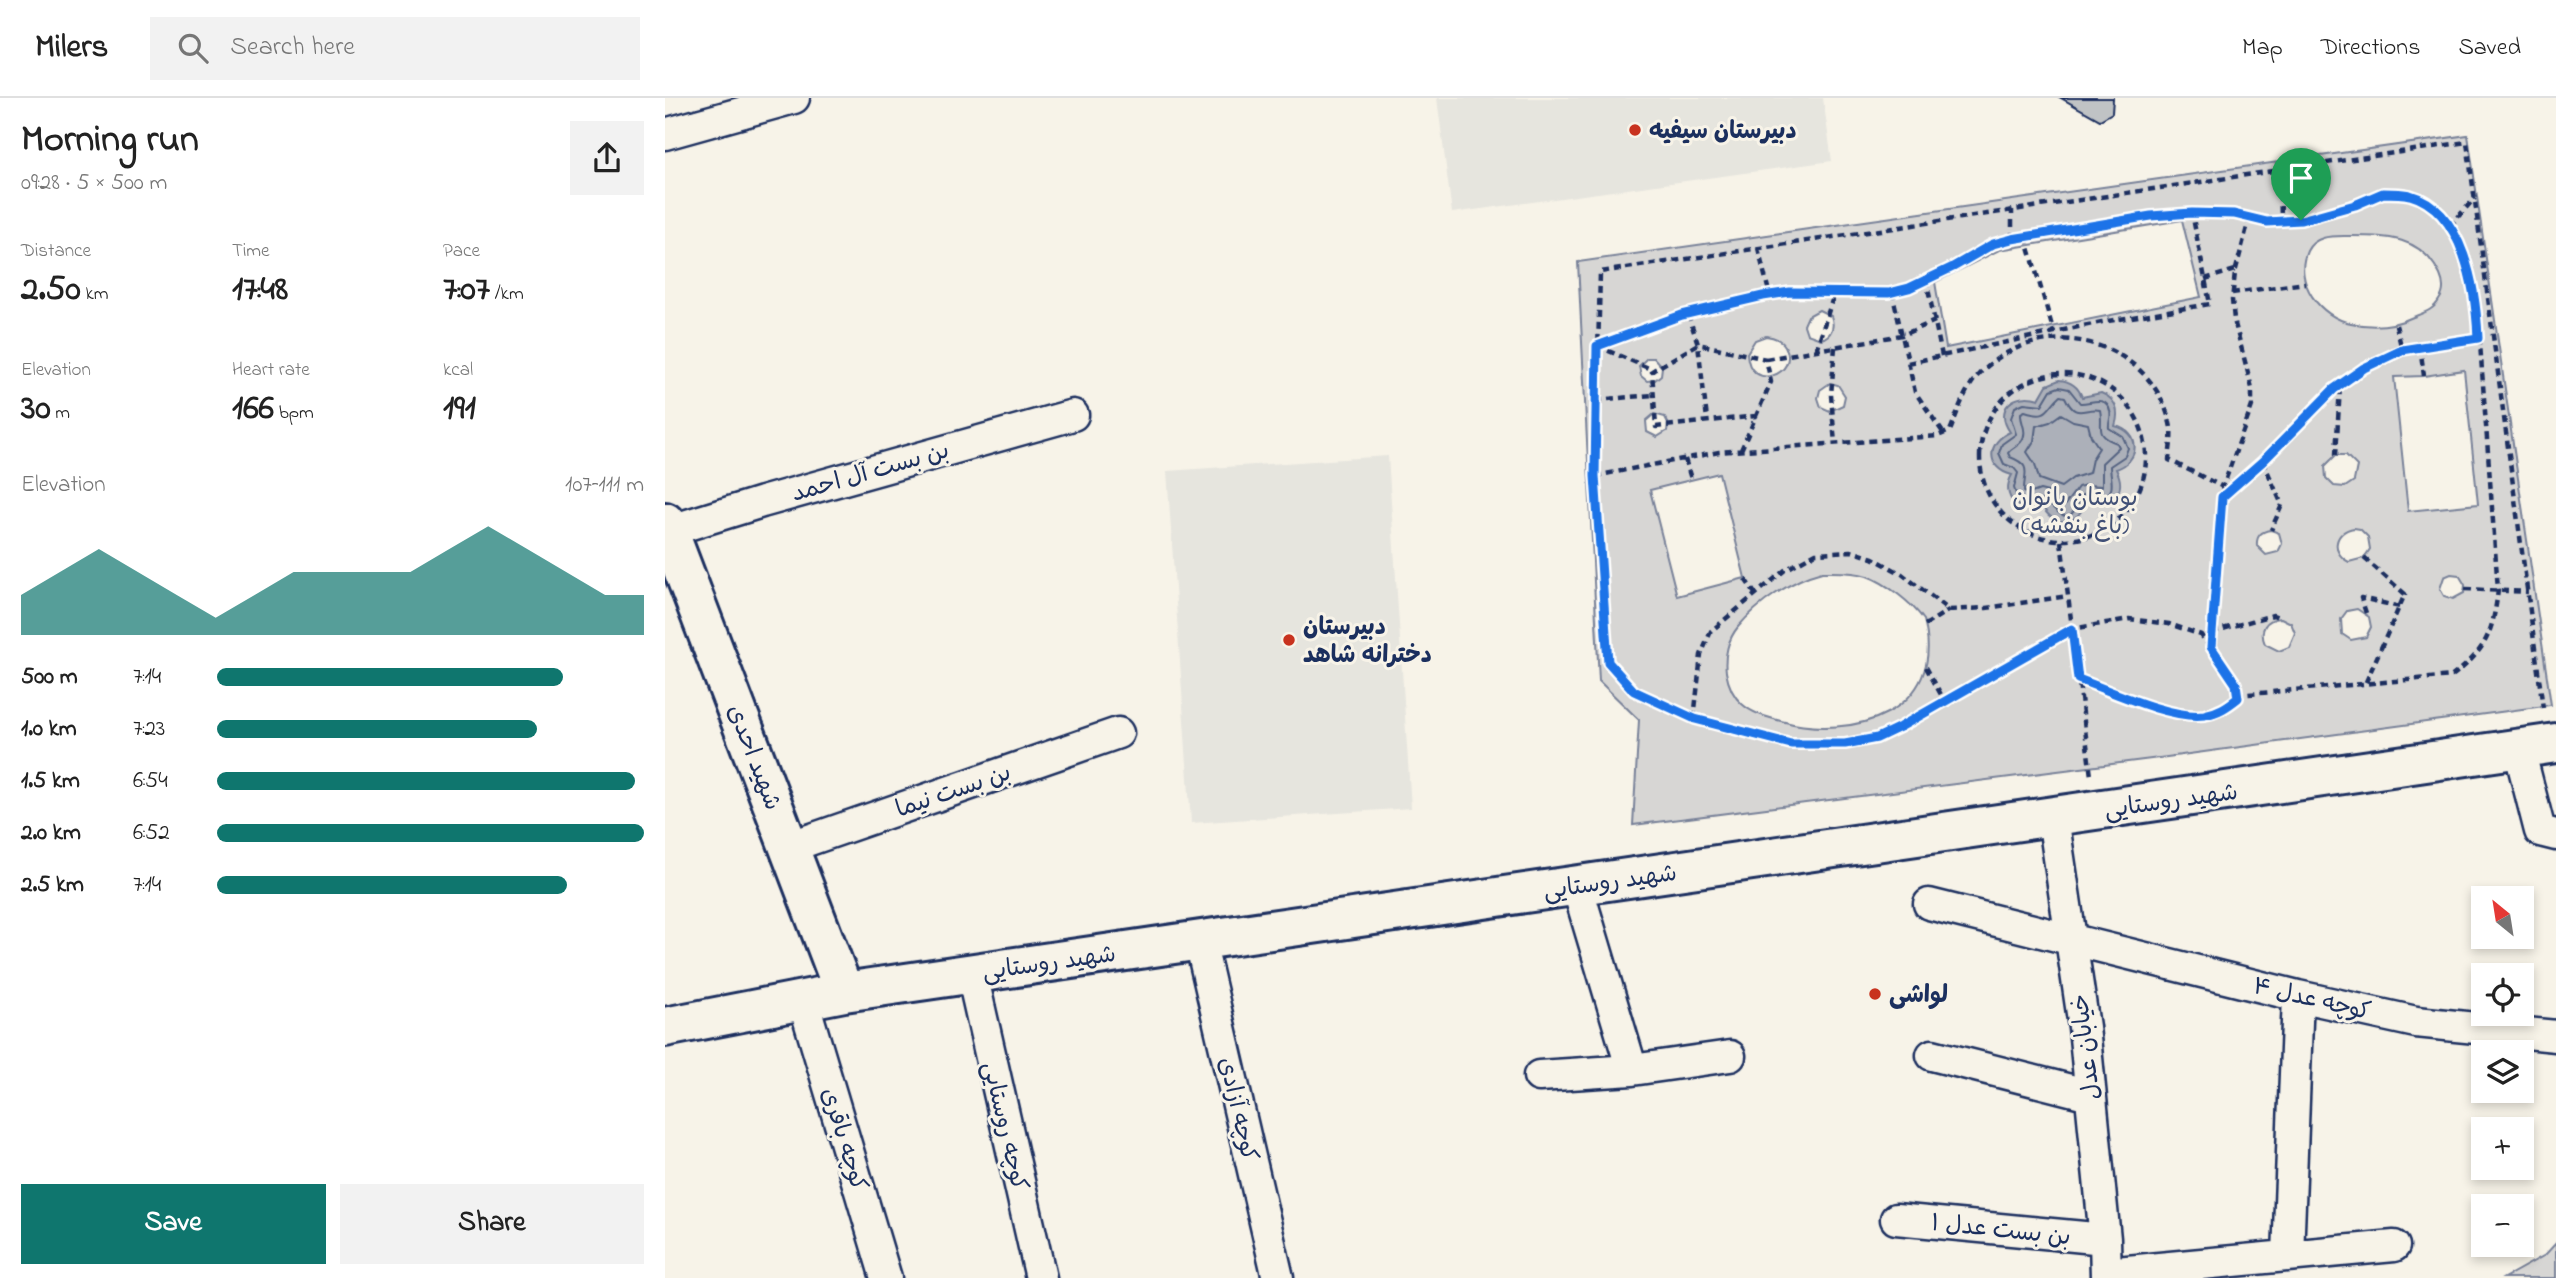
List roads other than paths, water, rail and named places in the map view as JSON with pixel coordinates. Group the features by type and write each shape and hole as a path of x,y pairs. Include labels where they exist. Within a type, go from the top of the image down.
{"street":[{"path":"665,134 794,98"},
{"name":"بن بست آل احمد","path":"667,526 1073,415"},
{"name":"شهید احدی","path":"667,526 844,992"},
{"name":"بن بست نیما","path":"789,847 1118,733"},
{"path":"2541,746 2540,831 2556,835"},
{"name":"شهید روستایی","path":"665,1027 844,992 2541,746"},
{"name":"خیابان عدل","path":"2053,817 2084,1027 2105,1239 2106,1275"},
{"path":"1577,886 1632,1070"},
{"name":"کوچه عدل ۴","path":"1929,904 2298,996 2416,1022 2556,1036"},
{"name":"کوچه آزادی","path":"1200,941 1278,1278"},
{"name":"کوچه روستایی","path":"972,974 1041,1278"},
{"path":"2288,1256 2298,996"},
{"name":"کوچه باقری","path":"803,1000 886,1278"},
{"path":"1933,1055 2090,1095"},
{"path":"1539,1076 1632,1070 1730,1056"},
{"name":"بن بست عدل ۱","path":"1896,1219 2105,1239"},
{"path":"2106,1275 2394,1246"}],"water":[{"path":"2059,380 2073,385 2082,397 2101,393 2110,399 2117,411 2115,426 2130,434 2135,447 2130,460 2116,469 2120,486 2114,497 2102,502 2085,500 2078,515 2066,521 2052,518 2042,505 2027,508 2014,503 2008,491 2012,475 1997,467 1992,455 1997,442 2010,432 2004,416 2009,404 2022,397 2039,399 2047,385"}],"place":[{"name":"دبیرستان سیفیه","path":"1635,130"},
{"name":"دبیرستان دخترانه شاهد","path":"1289,640"},
{"name":"لواشی","path":"1875,994"}],"park label":[{"name":"بوستان بانوان (باغ بنفشه)","path":"2075,511"}]}
